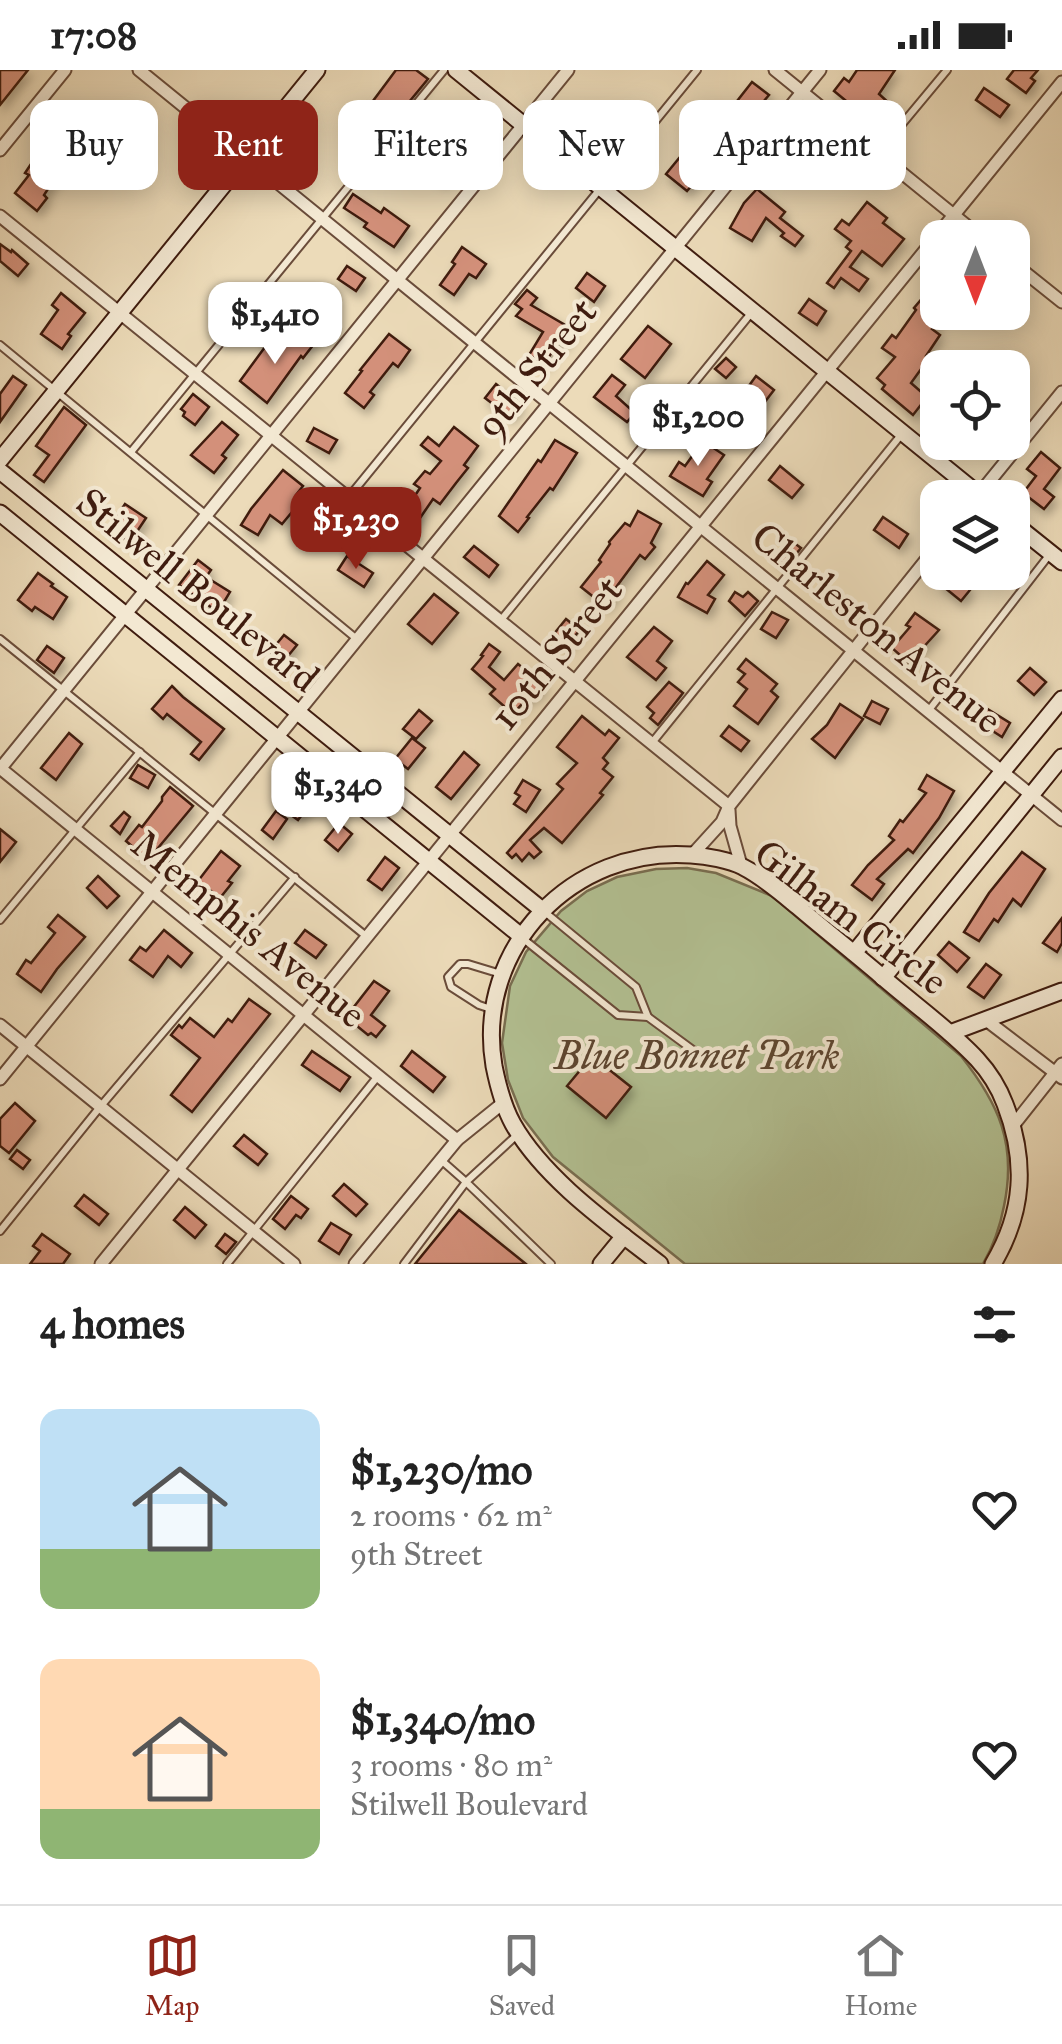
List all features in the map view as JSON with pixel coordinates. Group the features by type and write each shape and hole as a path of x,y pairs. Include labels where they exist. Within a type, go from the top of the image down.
{"main road":[{"path":"292,100 317,70"},
{"path":"456,70 523,123"},
{"path":"0,460 219,190"},
{"path":"606,190 960,480"},
{"name":"Stilwell Boulevard","path":"0,471 542,909"},
{"name":"Stilwell Boulevard","path":"0,512 520,936"},
{"path":"1030,537 1056,558"},
{"path":"854,953 1062,699"},
{"path":"883,978 1062,757"},
{"name":"Gilham Circle","path":"655,1262 538,1161 503,1104 491,1036 502,975 520,936 542,909 605,868 631,860 692,855 740,865 778,891 979,1061 1005,1104 1020,1182 1007,1241 993,1264"},
{"path":"950,1034 1062,991"},
{"path":"601,1264 624,1236"}],"street":[{"path":"0,150 65,70"},
{"name":"Charleston Avenue","path":"139,70 178,101"},
{"path":"544,100 568,70"},
{"path":"775,70 812,100"},
{"name":"9th Street","path":"0,1080 820,70"},
{"name":"10th Street","path":"100,1264 1062,82"},
{"path":"0,769 523,125"},
{"path":"906,176 960,220"},
{"name":"Charleston Avenue","path":"288,190 1062,820"},
{"path":"0,216 729,806 740,865"},
{"path":"1030,276 1062,302"},
{"path":"992,480 1062,392"},
{"path":"692,855 722,822 729,806 920,567"},
{"name":"Memphis Avenue","path":"0,769 457,1140"},
{"path":"986,1020 1060,1071 1012,1127"},
{"path":"0,1025 294,1264"},
{"path":"355,1264 457,1140 503,1104"}],"lane":[{"path":"131,452 444,70"},
{"path":"659,116 697,70"},
{"path":"906,120 947,70"},
{"path":"348,498 598,190"},
{"path":"500,621 754,310"},
{"path":"0,345 358,641"},
{"path":"651,744 903,432"},
{"path":"928,711 1056,558"},
{"path":"0,639 367,936"},
{"path":"0,920 140,752"},
{"path":"0,1231 295,877"},
{"path":"542,909 636,988 648,1017 712,1064"},
{"path":"520,936 618,1015 648,1017"},
{"path":"494,1010 479,1006 450,987 448,977 460,964 502,975"},
{"path":"227,1264 378,1076"},
{"path":"404,1264 466,1182 519,1133"},
{"path":"441,1160 551,1264"}],"green space":[{"name":"Blue Bonnet Park","path":"687,868 716,873 772,896 961,1056 995,1108 1006,1144 1007,1184 1001,1221 983,1264 685,1264 553,1157 523,1118 508,1080 502,1043 510,986 526,952 561,911 587,891 617,877"}],"building":[{"path":"0,70 28,70 0,105"},
{"path":"396,70 416,70 428,79 411,100 374,100"},
{"path":"857,70 895,70 879,94 886,100 845,100 834,91 844,78 849,82"},
{"path":"1014,70 1038,70 1026,93 1007,79"},
{"path":"752,82 769,95 765,100 738,100"},
{"path":"984,88 1009,105 1000,117 976,100"},
{"path":"679,158 679,185 666,174"},
{"path":"30,166 30,190 47,190 44,195 47,198 37,211 15,193 29,175 25,173"},
{"path":"758,190 785,212 780,218 803,236 795,246 766,218 752,241 730,228 744,203"},
{"path":"353,194 381,213 384,208 409,226 394,247 344,208"},
{"path":"867,202 887,218 883,223 904,239 882,266 862,251 850,267 868,279 859,291 841,278 834,288 827,283 851,251 846,247 851,241 835,229 842,220 849,225"},
{"path":"0,244 28,264 18,276 0,261"},
{"path":"462,247 486,264 476,278 469,274 454,295 440,285"},
{"path":"347,266 365,278 356,291 338,279"},
{"path":"587,273 605,286 594,302 576,288"},
{"path":"527,290 537,298 531,305 572,329 563,344 558,341 545,364 529,355 543,332 516,316 522,309 515,304"},
{"path":"61,293 85,313 68,334 71,336 62,349 41,334 58,310 52,305"},
{"path":"809,299 826,311 817,325 799,313"},
{"path":"920,301 920,330 933,330 940,335 930,350 920,350 920,370 911,383 920,391 920,406 913,415 882,389 885,385 877,378 895,357 882,348 892,335 896,338"},
{"path":"648,326 671,344 645,378 621,359"},
{"path":"298,331 314,344 267,403 240,381 265,347 277,356"},
{"path":"389,334 410,350 398,367 393,363 370,392 374,395 364,408 345,393"},
{"path":"726,358 736,367 726,378 715,369"},
{"path":"612,375 625,385 616,396 635,413 627,422 594,397"},
{"path":"13,376 26,385 0,422 0,394"},
{"path":"756,376 774,390 748,424 724,405 734,393 740,398"},
{"path":"496,384 521,404 510,417 485,398"},
{"path":"193,394 209,407 195,425 183,416 185,412 181,409"},
{"path":"64,407 86,425 44,482 34,475 49,455 36,446"},
{"path":"222,422 238,435 214,473 191,455"},
{"path":"454,427 478,446 464,465 468,468 440,504 433,499 418,521 404,512 420,488 414,484 441,461 421,445 428,437 439,446"},
{"path":"314,428 337,440 329,453 307,441"},
{"path":"555,440 577,453 518,532 499,516"},
{"path":"703,441 724,455 707,479 712,482 703,496 670,476 679,462 685,466"},
{"path":"1041,452 1060,468 1044,489 1054,497 1044,509 1030,498 1030,484 1036,476 1027,469"},
{"path":"780,466 803,485 792,498 769,480"},
{"path":"283,470 303,486 296,495 302,500 282,524 270,515 258,535 241,525"},
{"path":"316,501 329,512 319,524 306,514"},
{"path":"125,504 146,518 130,542 109,528"},
{"path":"638,511 661,524 651,543 655,547 645,559 640,555 605,606 581,587 601,562 609,542 625,523 630,526"},
{"path":"883,517 908,534 899,548 874,530"},
{"path":"790,540 801,548 786,566 776,559"},
{"path":"474,546 498,565 489,577 464,557"},
{"path":"347,556 373,573 364,587 338,570"},
{"path":"198,560 211,570 206,577 230,592 218,612 179,585"},
{"path":"707,561 724,575 708,595 715,599 707,613 678,597"},
{"path":"38,573 67,597 53,619 18,600"},
{"path":"948,590 970,590 961,601"},
{"path":"735,592 743,597 748,592 758,601 745,616 729,601"},
{"path":"434,594 458,613 432,644 408,624"},
{"path":"772,612 788,620 776,638 761,629"},
{"path":"915,613 939,630 909,663 892,648 910,627 906,625"},
{"path":"566,619 580,630 566,646 553,635"},
{"path":"654,627 672,641 657,661 666,668 656,680 627,657"},
{"path":"284,635 297,645 283,662 270,652"},
{"path":"489,644 500,652 489,667 504,680 518,664 544,685 513,714 490,694 495,689 472,669"},
{"path":"47,646 64,658 54,673 37,660"},
{"path":"746,659 777,684 771,691 778,697 758,724 734,706 747,689 738,682 745,674 738,669"},
{"path":"1030,668 1046,682 1034,695 1018,681"},
{"path":"669,682 683,693 658,725 650,718 654,713 647,707"},
{"path":"172,686 224,729 199,760 191,754 201,742 167,714 163,719 152,709"},
{"path":"872,701 888,709 880,724 864,716"},
{"path":"840,704 863,719 835,758 812,739"},
{"path":"986,708 1010,723 1002,737 977,721"},
{"path":"419,710 432,721 416,739 403,729"},
{"path":"582,716 605,735 609,730 619,738 603,758 608,763 603,769 613,777 600,793 603,795 562,843 544,828 530,840 541,852 534,858 529,853 522,861 516,854 512,858 507,853 563,789 557,784 577,763 557,747"},
{"path":"729,726 749,741 741,751 721,736"},
{"path":"69,733 82,744 56,780 41,768"},
{"path":"412,738 425,748 408,769 395,759"},
{"path":"464,752 479,765 451,799 436,787"},
{"path":"138,765 155,775 148,788 130,778"},
{"path":"927,775 954,791 913,853 908,849 877,879 884,884 872,900 852,885 894,840 889,836 926,793 919,789"},
{"path":"523,780 540,790 526,812 514,804"},
{"path":"170,787 193,806 148,860 126,841 139,825 142,827"},
{"path":"302,787 315,798 298,820 284,810"},
{"path":"276,811 287,819 273,839 262,830"},
{"path":"124,812 130,817 120,834 111,826"},
{"path":"339,823 352,834 338,851 325,840"},
{"path":"0,829 16,842 0,862"},
{"path":"221,851 240,866 220,898 198,881"},
{"path":"1022,852 1045,869 1021,906 1013,899 979,941 964,932"},
{"path":"385,857 399,868 382,890 368,880"},
{"path":"98,876 119,896 107,908 87,888"},
{"path":"58,915 85,937 41,992 17,974 55,933 48,927"},
{"path":"1062,918 1062,943 1057,952 1043,943"},
{"path":"164,930 192,953 181,967 168,956 153,977 130,960 140,947 146,951"},
{"path":"305,930 326,945 316,958 295,943"},
{"path":"949,942 969,958 957,972 938,955"},
{"path":"986,964 1001,975 984,998 968,987"},
{"path":"374,981 389,991 371,1015 385,1026 376,1037 346,1017"},
{"path":"249,999 270,1014 192,1112 171,1095 200,1058 171,1035 190,1018 214,1037 228,1019 232,1022"},
{"path":"312,1051 350,1077 340,1091 302,1065"},
{"path":"412,1051 445,1077 433,1092 401,1066"},
{"path":"592,1056 631,1087 606,1118 567,1086"},
{"path":"15,1103 35,1121 9,1153 0,1146 0,1119"},
{"path":"244,1135 267,1154 258,1165 234,1146"},
{"path":"17,1150 30,1160 23,1169 10,1159"},
{"path":"344,1184 367,1204 356,1216 333,1196"},
{"path":"84,1195 108,1214 99,1225 75,1206"},
{"path":"291,1196 308,1209 301,1218 296,1215 285,1229 273,1219"},
{"path":"185,1207 206,1225 195,1238 174,1220"},
{"path":"459,1210 526,1264 415,1264"},
{"path":"331,1223 351,1235 339,1254 319,1241"},
{"path":"42,1234 70,1254 63,1264 30,1264 40,1251 33,1246"},
{"path":"225,1234 236,1242 226,1254 216,1246"}]}
